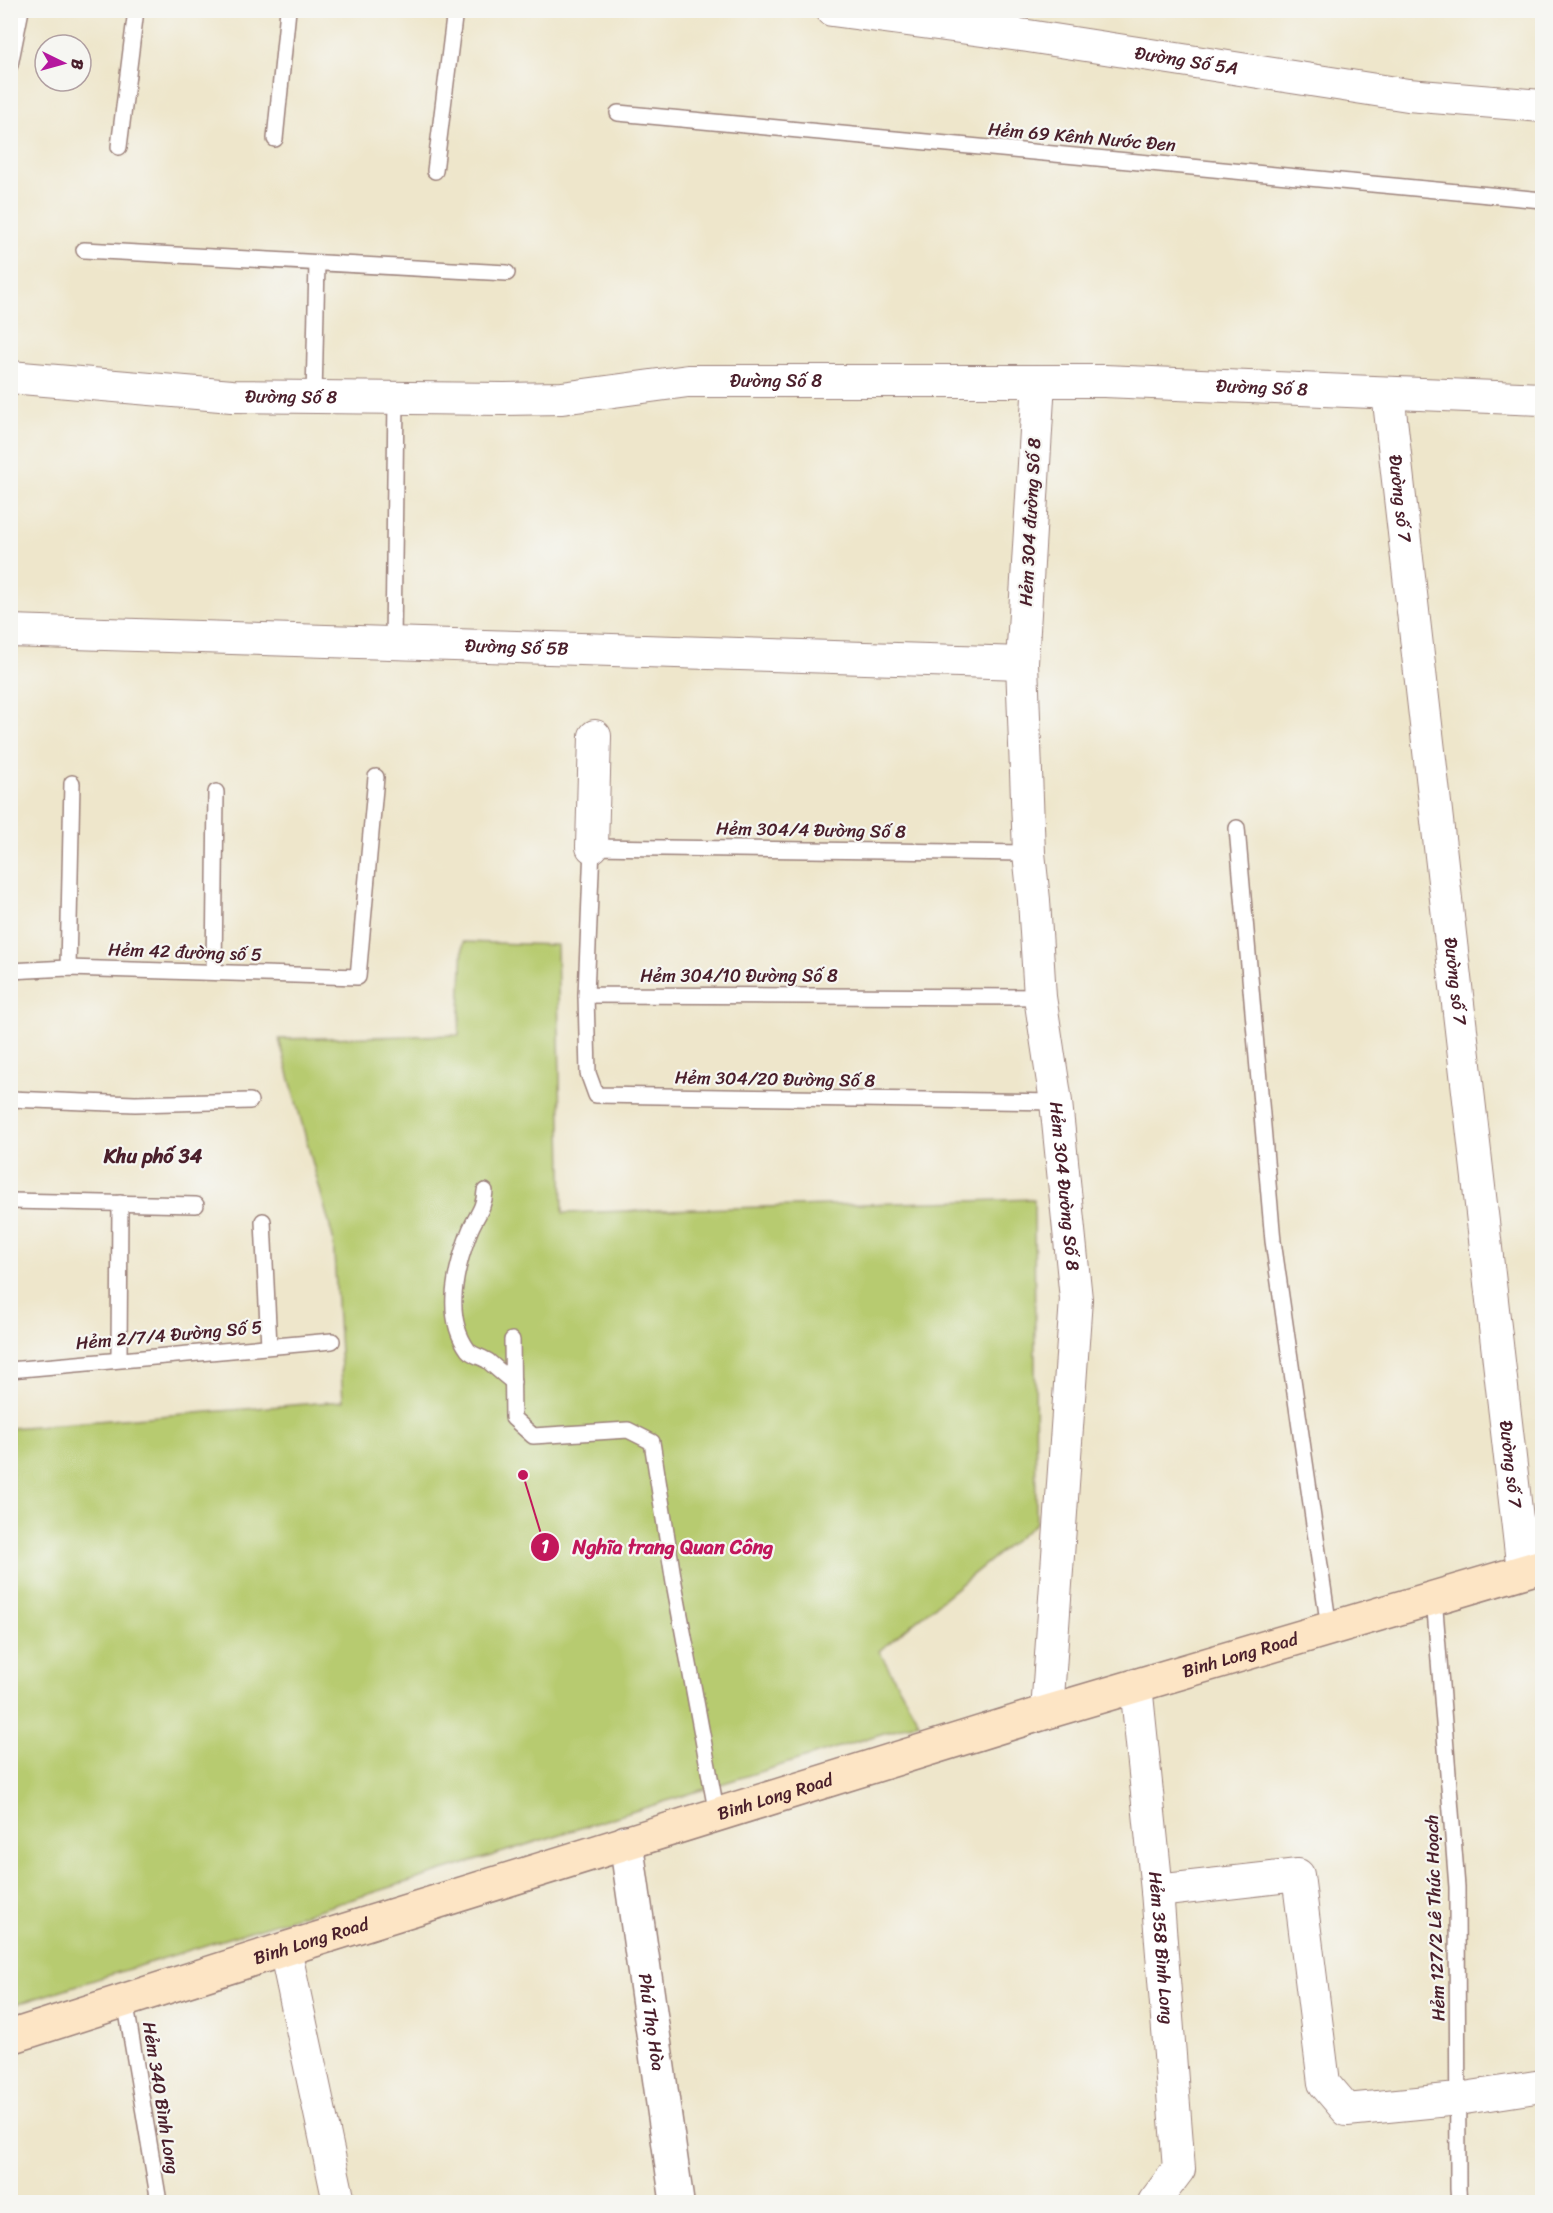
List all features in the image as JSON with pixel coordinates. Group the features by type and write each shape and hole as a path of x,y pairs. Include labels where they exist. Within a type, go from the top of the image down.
{"main road":[{"name":"Binh Long Road","path":"10,2037 1047,1712 1533,1568"}],"street":[{"name":"Đường Số 5A","path":"832,10 1028,36 1408,96 1542,106"},
{"name":"Đường Số 8","path":"10,377 232,396 562,398 688,381 1104,381 1542,399"},
{"name":"Hẻm 304 đường Số 8","path":"1022,663 1039,381"},
{"name":"Đường số 7","path":"1388,393 1533,1568"},
{"name":"Đường Số 5B","path":"10,631 1022,663"},
{"name":"Hẻm 304 Đường Số 8","path":"1022,663 1029,853 1040,997 1056,1102 1076,1299 1047,1712"},
{"path":"592,847 595,736"},
{"name":"Hẻm 358 Bình Long","path":"1136,1685 1157,1891 1179,2169 1154,2202"},
{"name":"Phú Thọ Hòa","path":"627,1842 677,2202"},
{"path":"1157,1891 1298,1875 1324,2083 1347,2109 1458,2099 1542,2086"},
{"path":"285,1949 339,2202"}],"lane":[{"path":"10,66 21,10"},
{"path":"119,147 136,10"},
{"path":"275,139 288,10"},
{"path":"435,171 455,10"},
{"name":"Hẻm 69 Kênh Nước Đen","path":"618,113 1542,200"},
{"path":"84,250 507,273"},
{"path":"314,397 317,263"},
{"path":"393,643 396,398"},
{"name":"Hẻm 42 đường số 5","path":"10,971 68,968 358,977 376,777"},
{"path":"68,968 72,783"},
{"path":"214,972 216,792"},
{"path":"1237,828 1273,1241 1329,1628"},
{"path":"586,995 592,847"},
{"name":"Hẻm 304/4 Đường Số 8","path":"592,847 1029,853"},
{"name":"Hẻm 304/10 Đường Số 8","path":"586,995 1040,997"},
{"name":"Hẻm 304/20 Đường Số 8","path":"586,995 588,1073 596,1095 1056,1102"},
{"path":"10,1100 135,1104 249,1101"},
{"path":"485,1191 485,1204 470,1230 458,1267 453,1298 458,1329 469,1351 487,1361 513,1382"},
{"path":"10,1201 196,1205"},
{"path":"119,1358 120,1203"},
{"path":"263,1221 269,1346"},
{"path":"512,1340 513,1418 533,1436 628,1430 652,1442 674,1583 717,1815"},
{"name":"Hẻm 2/7/4 Đường Số 5","path":"10,1370 119,1358 332,1341"},
{"name":"Hẻm 127/2 Lê Thúc Hoạch","path":"1434,1597 1457,1887 1459,2202"},
{"name":"Hẻm 340 Bình Long","path":"125,2000 159,2202"}],"green space":[{"path":"463,942 557,945 563,1213 1034,1199 1036,1523 879,1651 919,1722 11,2006 11,1428 343,1401 333,1238 279,1039 459,1035"}],"place":[{"name":"Nghĩa trang Quan Công","path":"523,1475"}],"district":[{"name":"Khu phố 34","path":"153,1156"}]}
